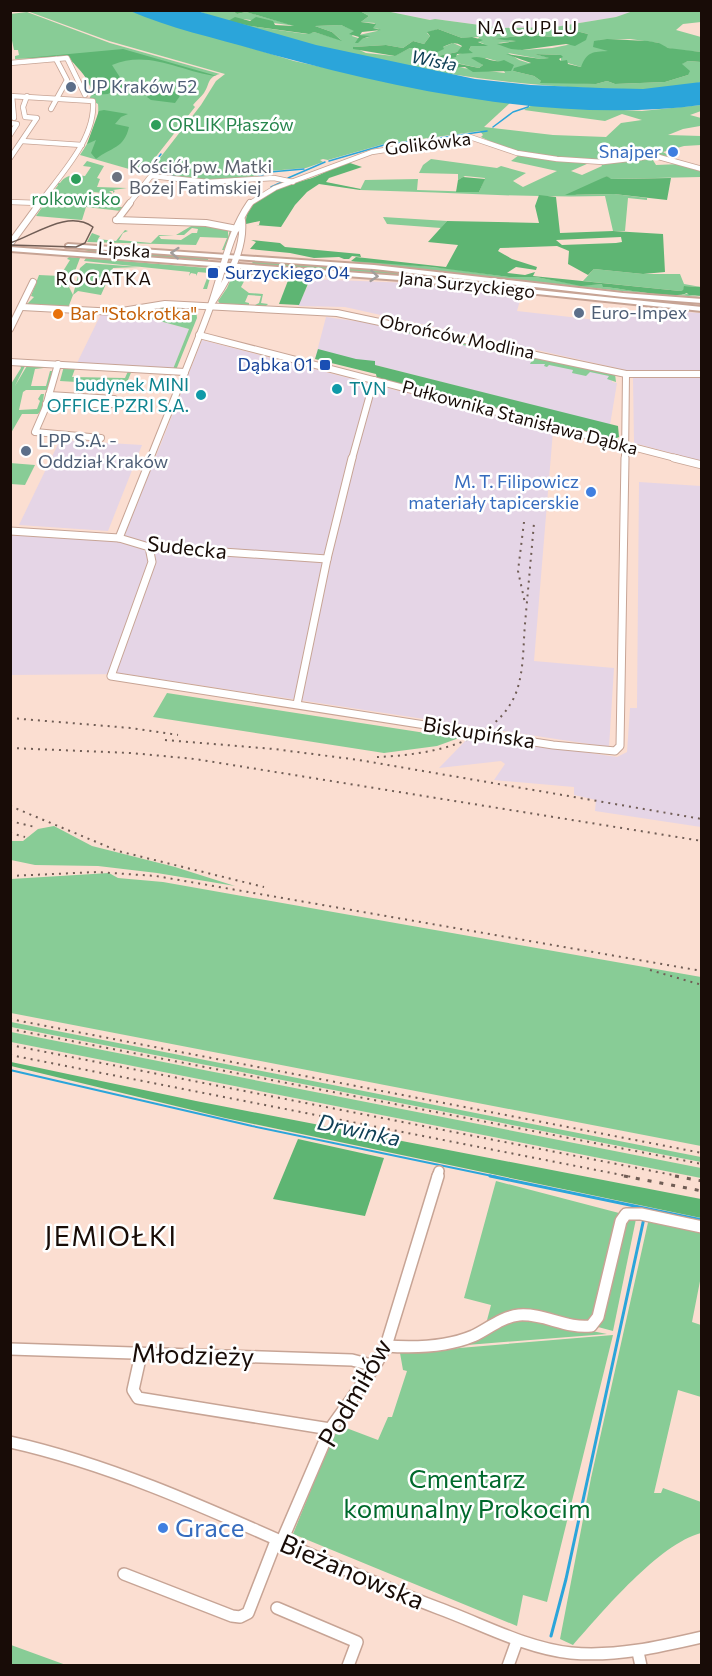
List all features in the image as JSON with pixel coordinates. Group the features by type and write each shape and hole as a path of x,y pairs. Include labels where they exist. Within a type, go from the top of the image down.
{"main road":[{"name":"Lipska","path":"11,244 22,250 232,266"},
{"name":"Lipska","path":"11,244 236,257"},
{"name":"Jana Surzyckiego","path":"236,257 415,271 623,295 702,301"},
{"name":"Jana Surzyckiego","path":"232,266 410,279 702,309"},
{"path":"410,279 401,274 415,271"}],"street":[{"path":"10,63 67,58 85,94"},
{"path":"56,59 66,82"},
{"path":"66,82 79,81"},
{"path":"51,109 66,82"},
{"path":"11,244 82,145 94,114 93,102 11,96 14,118"},
{"path":"10,158 37,118 24,117 22,107 26,98"},
{"path":"10,123 17,124 10,135"},
{"name":"Golikówka","path":"237,229 243,222 245,210 257,198 293,182 372,152 470,137 517,153 557,159 603,162 654,156 702,169"},
{"path":"22,141 82,145"},
{"path":"243,236 237,229 199,223 116,220 151,176 208,182 274,178 293,182"},
{"path":"11,203 39,203"},
{"path":"211,305 223,287 236,257 243,236 243,222"},
{"path":"119,538 211,305 222,266 237,229"},
{"path":"10,328 33,282"},
{"name":"Obrońców Modlina","path":"22,307 116,312 159,304 211,305 351,315 626,374 702,374"},
{"name":"Pułkownika Stanisława Dąbka","path":"199,335 702,465"},
{"path":"10,362 185,372"},
{"path":"58,364 46,404 35,430 37,434 101,438"},
{"name":"Biskupińska","path":"297,704 546,744 615,751 620,746 626,374"},
{"path":"149,547 152,561 111,676 297,704 327,559 367,399 374,381"},
{"path":"49,395 113,402"},
{"path":"46,404 102,401"},
{"name":"Sudecka","path":"10,531 119,538 149,547 327,559"},
{"name":"Podmiłów","path":"124,1574 232,1616 240,1617 248,1613 330,1429 375,1366 386,1346 439,1172"},
{"path":"386,1346 456,1341 472,1336 508,1317 522,1315 572,1327 591,1326 598,1317 621,1221 626,1214 641,1214 702,1227"},
{"name":"Młodzieży","path":"10,1349 359,1360 375,1366"},
{"path":"141,1354 133,1390 138,1398 330,1429"},
{"name":"Bieżanowska","path":"10,1442 110,1468 278,1542 517,1641 544,1649 576,1653 638,1652 702,1636"},
{"path":"277,1608 357,1641 348,1665"},
{"path":"508,1665 517,1641"},
{"path":"638,1652 641,1665"}],"shaded area":[{"path":"386,11 633,11 616,17 555,27 502,28 431,20"},
{"path":"311,279 410,283 521,297 517,311 597,320 605,308 653,314 654,310 701,313 701,371 630,371 345,307 298,306"},
{"path":"101,314 141,316 189,329 173,369 77,363"},
{"path":"326,317 383,325 612,376 612,382 617,383 610,425 375,365 315,359"},
{"path":"202,340 553,431 534,661 614,668 609,747 126,674 11,675 10,535 122,542"},
{"path":"633,377 701,377 701,461 634,443"},
{"path":"60,440 142,445 108,531 19,525"},
{"path":"639,482 701,486 701,827 595,811 596,800 574,795 574,787 494,780 505,764 501,761 439,768 471,735 617,757 627,752 630,708 637,708"}],"green space":[{"path":"27,11 130,11 294,61 405,85 510,103 484,127 553,135 606,137 621,123 642,120 622,114 605,121 524,110 532,105 642,111 701,105 701,111 690,115 701,118 700,126 668,135 701,136 701,145 684,146 663,152 668,155 666,156 648,155 652,150 611,158 565,159 521,152 481,137 483,135 480,131 384,144 328,160 323,159 320,160 323,162 306,168 269,171 256,176 220,180 185,178 149,172 201,105 216,81 225,74 109,41"},
{"path":"197,11 233,11 237,14 246,12 296,26 243,19 251,26 306,34 314,32 341,40 332,32 315,26 341,25 356,31 352,36 361,39 369,37 359,35 379,29 372,28 375,23 361,22 369,16 360,11 386,11 430,20 502,28 555,27 616,17 633,11 701,11 701,22 683,24 676,30 701,37 701,52 676,50 660,46 659,43 630,39 599,40 612,51 581,67 561,61 561,55 534,54 551,58 541,59 508,53 532,64 513,71 534,76 541,81 596,84 607,81 615,84 665,82 688,75 681,64 688,61 701,62 701,82 659,89 630,89 538,85 489,79 341,53","holes":["438,29 462,38 479,37 477,41 484,44 471,46 469,50 448,61 479,68 483,65 479,62 486,58 500,62 505,73 436,63 438,56 457,52 462,47 453,43 443,47 410,48 394,56 366,53 353,47 386,45 403,48 413,41 424,44 430,36 427,33","576,31 588,34 577,43 552,48 522,50 498,43 519,41 493,39 528,35 554,37 564,32"]},
{"path":"233,11 360,11 369,16 361,22 376,24 373,28 381,30 362,32 360,35 370,36 355,43 359,37 349,34 354,31 341,25 315,26 332,32 342,41 314,32 309,34 228,21 235,17 250,21 256,17 273,21 275,25 294,26 246,12 237,14"},
{"path":"27,12 110,43 220,74 211,79 204,93 193,105 195,107 143,173 80,155 94,131 98,104 89,99 93,92 80,67 72,62 68,55 15,59 15,56 19,55 18,50 14,50 10,14"},
{"path":"438,29 462,38 472,37 483,40 478,42 488,46 471,46 469,50 473,53 457,54 456,57 448,59 450,62 479,68 483,65 471,58 504,60 514,65 511,71 473,72 465,67 448,69 445,68 446,63 433,61 438,56 457,52 462,46 457,44 443,47 444,49 420,60 413,56 419,48 410,48 395,56 353,49 353,47 386,45 403,48 413,41 424,44 430,36 427,32"},
{"path":"576,31 588,34 586,40 575,46 566,44 522,50 497,44 516,41 492,39 528,35 554,37 564,32"},
{"path":"607,39 648,41 668,48 701,52 701,62 688,61 682,64 690,71 688,75 665,82 540,83 541,81 534,76 513,71 514,68 531,63 506,54 541,59 549,58 534,54 561,55 563,57 559,59 561,61 567,60 568,64 581,67 591,53 608,51 593,47 594,41"},
{"path":"123,49 217,76 152,60 139,59 112,65 123,82 182,93 175,103 151,100 147,97 151,92 118,87 108,94 93,95 86,78 69,56 15,59"},
{"path":"99,111 128,114 121,117 115,124 129,127 120,144 96,159 91,153 96,140 87,144"},
{"path":"519,155 589,163 571,171 582,175 602,166 601,164 651,157 656,165 681,164 701,170 701,177 610,179 607,176 575,195 614,194 647,198 647,200 628,198 625,231 613,231 605,196 513,196 360,190 365,180 418,179 417,190 479,192 485,178 465,176 458,180 458,174 419,173 423,165 431,159 497,168 501,166 526,173 513,181 523,187 557,171 511,161"},
{"path":"87,161 104,166 97,178 100,179 97,187 127,188 113,190 115,191 113,193 109,191 112,193 110,196 94,192 87,205 101,205 106,202 105,207 124,207 121,211 86,207 82,220 36,216 58,185 56,183 71,176 85,176 91,167 83,166"},
{"path":"347,162 362,167 329,178 326,182 360,190 319,184 307,192 295,205 281,227 256,225 259,225 260,221 246,224 253,203 262,196 317,176"},
{"path":"607,176 611,179 671,178 667,200 614,194 565,195"},
{"path":"463,177 485,179 479,192 456,192 458,180"},
{"path":"539,195 556,197 560,233 613,231 663,234 665,272 643,274 594,269 588,275 568,264 569,251 557,246 500,248 498,251 512,259 537,267 536,270 516,267 507,273 525,275 535,272 533,276 680,291 684,286 701,287 701,296 687,293 660,294 603,287 602,284 581,286 536,277 509,277 432,267 351,261 356,257 446,267 458,245 428,242 447,221 539,223 535,206","holes":["621,237 622,242 562,245 556,240"]},
{"path":"383,217 447,221 441,228 387,224"},
{"path":"193,225 228,229 228,237 230,230 233,232 224,250 222,250 227,238 200,237 196,245 87,242 92,233 100,236 98,239 116,241 125,230 128,231 123,233 119,240 151,243 159,235 174,235 159,236 161,239 181,240 192,233 197,233 198,229 192,228 184,235 176,235"},
{"path":"251,240 280,243 285,247 360,254 361,257 314,258 250,249 256,242"},
{"path":"92,249 209,257 207,262 81,252"},
{"path":"69,257 80,258 69,287 73,295 68,308 27,304 34,297 31,296 39,275 60,276 70,260 67,259"},
{"path":"86,258 207,268 212,271 207,289 203,289 209,273 198,272 196,276 191,273 189,276 190,272 84,261"},
{"path":"359,260 509,277 536,277 579,285 603,284 603,287 648,293 351,262"},
{"path":"253,261 401,271 398,273 399,276 251,266"},
{"path":"86,263 140,267 113,268 101,295 78,291 73,295 80,268"},
{"path":"594,269 643,274 680,274 684,284 701,287 685,286 680,291 583,281"},
{"path":"234,272 283,274 291,272 313,275 277,277 248,274 241,287 249,293 263,294 261,303 268,304 265,307 253,306 259,303 261,296 248,295 245,302 249,303 249,306 220,304 218,301"},
{"path":"408,272 565,289 564,294 404,274"},
{"path":"289,278 310,279 299,305 279,304"},
{"path":"162,307 196,309 197,318 176,370 173,369 189,329 141,316 109,315"},
{"path":"399,329 615,374 616,382 607,379 609,376 590,372 586,376 572,373 573,370 549,365 547,367 544,366 545,364 530,364 532,360 398,331"},
{"path":"318,349 356,359 375,361 375,365 618,426 619,437 612,440 377,379 376,374 315,359"},
{"path":"26,364 15,386 28,364 52,367 35,369 31,386 46,386 50,371 53,371 47,390 23,392 19,410 37,409 40,401 38,399 41,394 44,394 42,409 38,414 22,414 11,433 11,384 21,368 20,365"},
{"path":"64,366 76,366 72,377 125,378 129,369 132,370 126,385 60,381"},
{"path":"10,463 35,465 25,485 11,484"},
{"path":"167,693 459,738 437,746 384,753 153,717"},
{"path":"54,826 92,846 175,867 235,886 98,866 35,865 11,860 11,841 23,841 38,829"},
{"path":"109,873 118,878 163,882 701,977 701,1146 11,1013 11,879"},
{"path":"11,1022 701,1157 701,1162 11,1027"},
{"path":"11,1032 701,1168 701,1178 11,1042"},
{"path":"11,1062 196,1101 701,1199 701,1218 225,1118 11,1066"},
{"path":"298,1139 384,1158 365,1216 273,1199"},
{"path":"496,1181 619,1213 596,1311 588,1324 524,1311 486,1324 491,1305 464,1298"},
{"path":"628,1218 636,1219 613,1331 598,1327 624,1222"},
{"path":"649,1218 701,1230 701,1276 692,1322 701,1325 701,1397 678,1390 654,1493 661,1493 663,1488 701,1502 701,1533 668,1550 650,1564 632,1580 573,1645 560,1639 591,1478"},
{"path":"526,1318 607,1334 467,1345 511,1322"},
{"name":"Cmentarz komunalny Prokocim","path":"613,1335 547,1602 523,1595 517,1626 293,1534 335,1430 341,1426 378,1440 388,1417 392,1417 407,1371 403,1370 400,1353"},
{"path":"11,1645 66,1665 11,1665"}],"water":[{"path":"130,11 197,11 316,45 475,79 531,85 643,89 701,82 701,105 646,110 591,110 534,106 420,90 364,78 176,28"}],"waterway":[{"path":"493,127 513,112 528,107 530,103"},
{"path":"425,140 487,131"},
{"path":"329,161 384,145 420,140"},
{"path":"161,154 148,172 174,176"},
{"path":"288,178 325,162"},
{"path":"257,177 270,172 304,169"},
{"path":"271,187 282,182"},
{"name":"Drwinka","path":"10,1070 252,1126 497,1177"},
{"name":"Drwinka","path":"490,1176 702,1220"},
{"path":"551,1636 566,1579 644,1218"}],"tram line":[{"path":"10,243 62,222 83,222 93,227 85,243 76,247 10,245"}],"railway":[{"path":"524,522 518,571 525,603"},
{"path":"377,757 437,750 457,744 476,736 506,711 519,685 522,668 534,523"},
{"path":"10,718 131,728 178,735"},
{"path":"165,740 274,749 359,760 702,819"},
{"path":"10,748 131,753 195,759 702,841"},
{"path":"10,806 118,851 264,887"},
{"path":"10,821 35,827"},
{"path":"10,833 25,837"},
{"path":"10,876 97,872 156,876 702,971"},
{"path":"650,970 702,985"},
{"path":"10,1019 702,1153"},
{"path":"10,1029 702,1164"},
{"path":"10,1045 683,1177"},
{"path":"10,1055 632,1177"},
{"path":"624,1176 702,1191"},
{"path":"675,1176 702,1181"}],"place":[{"name":"UP Kraków 52","path":"71,87"},
{"name":"ORLIK Płaszów","path":"156,125"},
{"name":"Snajper","path":"673,152"},
{"name":"Kościół pw. Matki Bożej Fatimskiej","path":"117,177"},
{"name":"rolkowisko","path":"76,179"},
{"name":"Surzyckiego 04","path":"213,273"},
{"name":"Euro-Impex","path":"579,313"},
{"name":"Bar \"Stokrotka\"","path":"58,314"},
{"name":"Dąbka 01","path":"325,365"},
{"name":"TVN","path":"337,389"},
{"name":"budynek MINI OFFICE PZRI S.A.","path":"201,395"},
{"name":"LPP S.A. - Oddział Kraków","path":"26,451"},
{"name":"M. T. Filipowicz materiały tapicerskie","path":"591,492"},
{"name":"Grace","path":"163,1528"}],"district":[{"name":"NA CUPLU","path":"528,28"},
{"name":"ROGATKA","path":"104,279"},
{"name":"JEMIOŁKI","path":"111,1237"}],"water label":[{"name":"Wisła","path":"434,61"}]}
